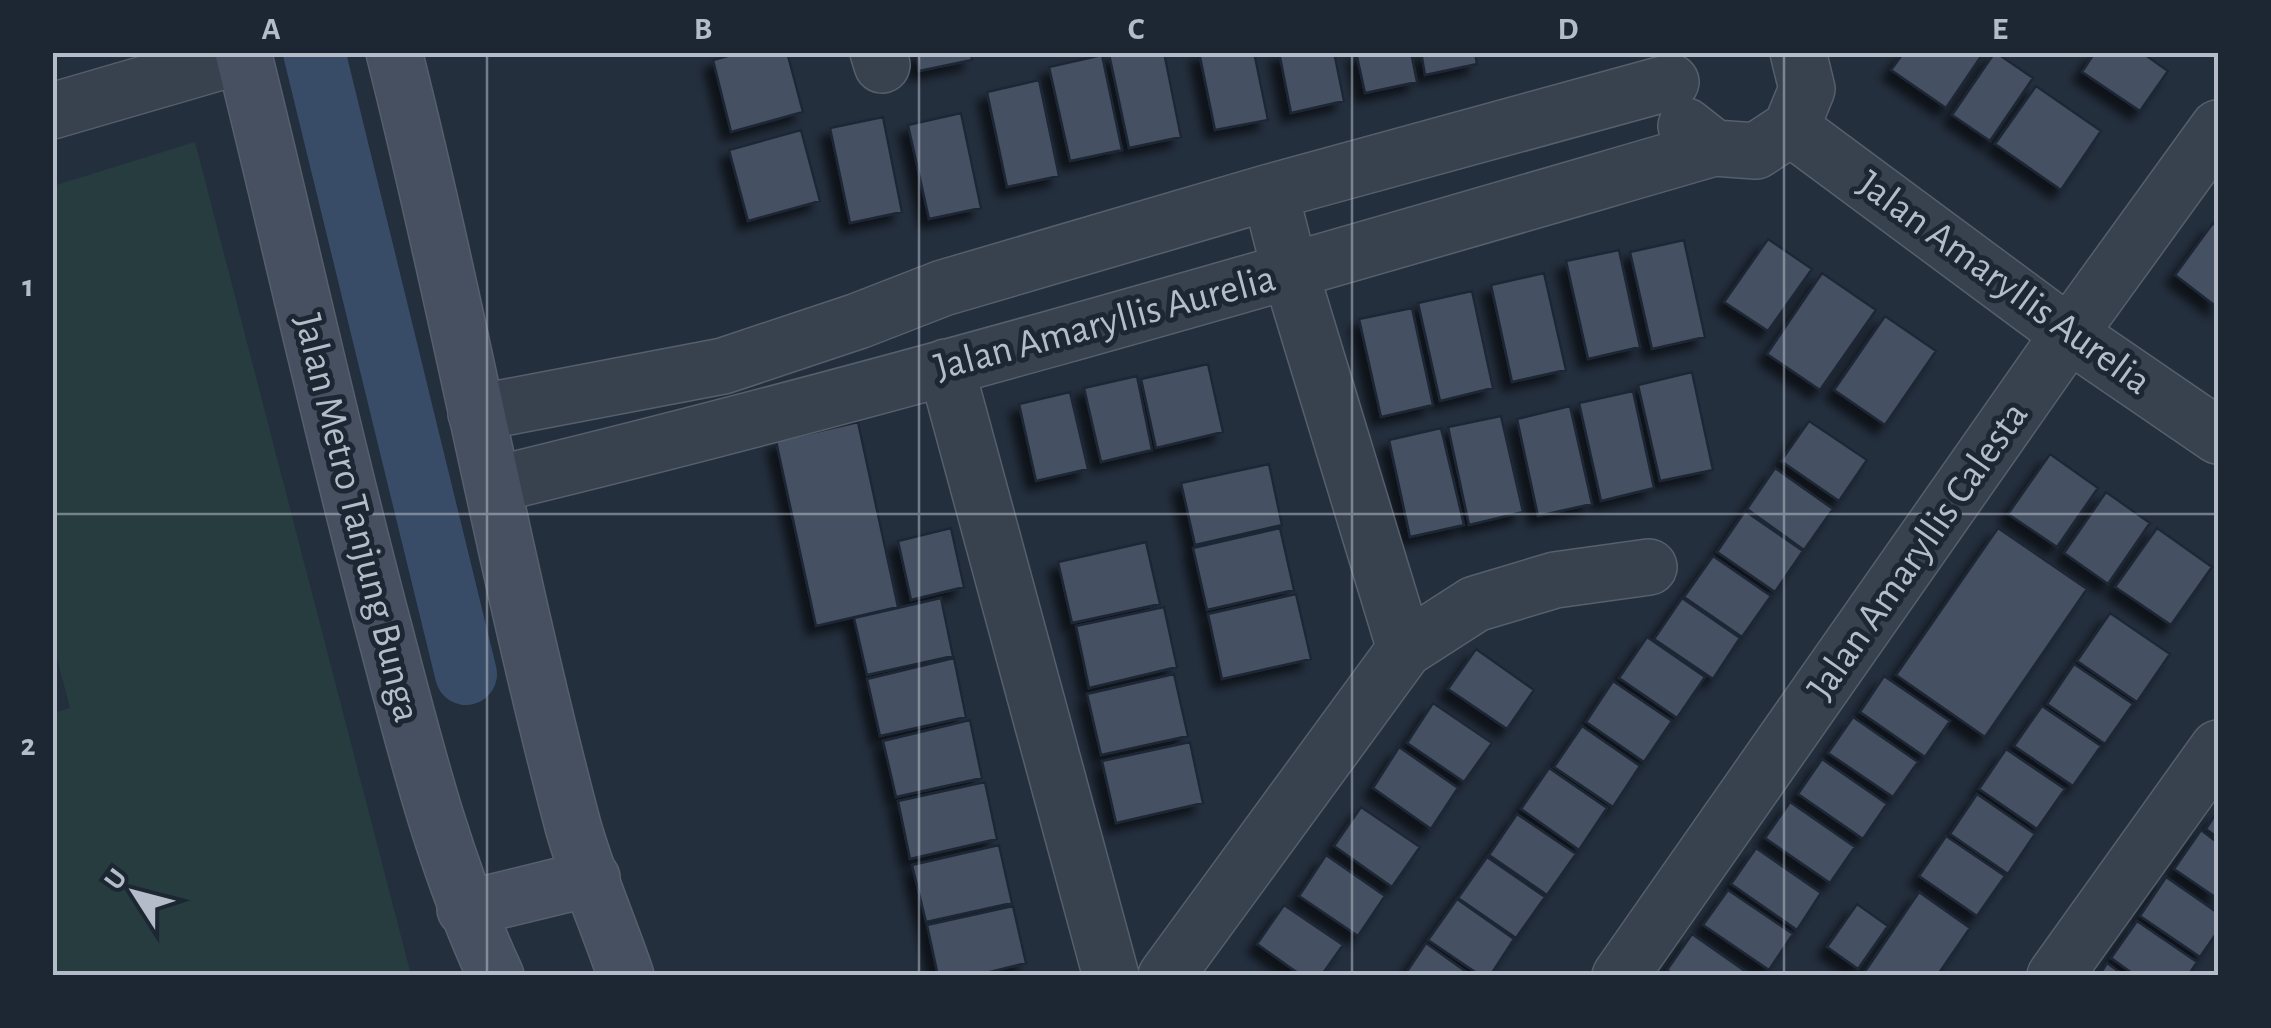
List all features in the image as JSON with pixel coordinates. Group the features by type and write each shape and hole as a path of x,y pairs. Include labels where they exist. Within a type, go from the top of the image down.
{"main road":[{"path":"394,52 574,830 626,976"},
{"name":"Jalan Metro Tanjung Bunga","path":"244,54 352,510 424,781 465,909 496,976"},
{"path":"465,909 592,878"}],"street":[{"path":"1790,128 1807,89 1798,52"},
{"path":"52,111 244,54"},
{"name":"Jalan Amaryllis Aurelia","path":"476,412 713,368 858,321 943,288 1675,67"},
{"path":"1675,67 1682,122 1714,148"},
{"name":"Jalan Amaryllis Aurelia","path":"492,485 946,366 1714,148 1756,151 1790,128 2069,334 2218,436"},
{"name":"Jalan Amaryllis Calesta","path":"1620,976 2069,334 2218,128"},
{"path":"1270,192 1404,650"},
{"path":"946,366 1110,976"},
{"path":"713,368 728,426"},
{"path":"1166,976 1404,650 1475,604 1555,580 1649,567"},
{"path":"2055,976 2218,748"}],"green space":[{"path":"195,142 411,975 53,975 53,713 70,708 52,640 53,186"}],"building":[{"path":"742,52 787,52 803,112 731,132 713,60"},
{"path":"916,52 971,52 972,60 919,71"},
{"path":"1164,52 1181,137 1129,148 1109,54"},
{"path":"1199,52 1254,52 1268,120 1215,130"},
{"path":"1279,52 1334,52 1344,101 1291,113"},
{"path":"1356,52 1411,52 1417,82 1365,93"},
{"path":"1421,52 1475,52 1477,64 1425,75"},
{"path":"1904,52 1984,52 1946,108 1891,70"},
{"path":"1995,52 2033,78 1990,141 1952,115"},
{"path":"2095,52 2141,52 2168,71 2140,111 2082,72"},
{"path":"1102,55 1122,150 1070,161 1049,67"},
{"path":"1039,80 1059,176 1007,187 987,92"},
{"path":"2036,86 2101,131 2061,190 1995,144"},
{"path":"961,113 981,208 929,219 908,125"},
{"path":"883,117 902,212 850,223 830,128"},
{"path":"801,130 820,201 748,221 729,150"},
{"path":"2213,223 2218,228 2218,308 2175,275"},
{"path":"1768,239 1812,269 1768,331 1724,302"},
{"path":"1684,240 1705,337 1652,349 1630,252"},
{"path":"1619,250 1640,347 1588,359 1566,261"},
{"path":"1544,273 1566,370 1512,382 1491,285"},
{"path":"1822,273 1876,310 1820,390 1767,354"},
{"path":"1472,291 1493,388 1440,401 1418,303"},
{"path":"1412,308 1433,405 1381,417 1359,319"},
{"path":"1885,316 1936,351 1885,425 1834,390"},
{"path":"1208,364 1223,432 1156,448 1141,379"},
{"path":"1692,372 1713,470 1660,481 1638,385"},
{"path":"1137,376 1152,450 1101,462 1084,388"},
{"path":"1633,391 1654,488 1601,501 1579,403"},
{"path":"1070,392 1088,469 1036,481 1019,404"},
{"path":"1570,406 1592,504 1538,516 1517,419"},
{"path":"1501,416 1523,512 1469,525 1448,427"},
{"path":"1809,421 1867,460 1839,501 1781,461"},
{"path":"858,422 898,607 816,626 776,441"},
{"path":"1441,428 1464,525 1410,537 1389,440"},
{"path":"2050,454 2098,488 2057,547 2008,514"},
{"path":"1269,464 1282,525 1195,545 1181,483"},
{"path":"1775,468 1833,509 1804,550 1747,509"},
{"path":"2106,492 2150,523 2108,584 2064,553"},
{"path":"1745,511 1803,551 1775,592 1717,552"},
{"path":"951,528 964,587 911,600 898,541"},
{"path":"1280,528 1294,590 1207,610 1193,548"},
{"path":"1998,528 2087,589 1985,737 1896,675"},
{"path":"2157,528 2212,567 2171,625 2115,587"},
{"path":"1146,542 1160,604 1072,623 1058,562"},
{"path":"1713,556 1771,596 1742,637 1684,597"},
{"path":"1296,594 1311,659 1222,679 1208,614"},
{"path":"941,598 953,656 867,675 854,618"},
{"path":"1682,598 1740,638 1713,679 1654,639"},
{"path":"1164,607 1177,667 1089,688 1076,626"},
{"path":"2110,613 2170,654 2137,702 2077,661"},
{"path":"1647,637 1705,677 1677,718 1619,678"},
{"path":"1476,649 1534,690 1507,729 1448,689"},
{"path":"954,658 966,717 880,736 867,679"},
{"path":"2074,664 2133,704 2105,744 2047,704"},
{"path":"1174,674 1188,736 1101,755 1087,694"},
{"path":"1884,676 1950,721 1925,757 1860,712"},
{"path":"1613,681 1672,721 1644,762 1586,722"},
{"path":"1433,703 1492,743 1464,782 1407,743"},
{"path":"2042,706 2101,746 2073,786 2014,746"},
{"path":"1853,717 1918,762 1893,797 1828,753"},
{"path":"970,720 982,778 896,797 883,741"},
{"path":"1582,726 1640,766 1613,807 1554,767"},
{"path":"1190,742 1203,803 1116,823 1102,761"},
{"path":"1399,747 1458,788 1431,829 1373,788"},
{"path":"2006,749 2065,789 2037,829 1979,789"},
{"path":"1822,759 1887,804 1863,839 1798,794"},
{"path":"1549,768 1607,808 1579,850 1521,809"},
{"path":"985,782 997,839 910,859 898,801"},
{"path":"1977,794 2035,834 2008,874 1950,834"},
{"path":"1790,802 1855,847 1830,883 1765,838"},
{"path":"1361,807 1420,847 1392,887 1334,846"},
{"path":"2218,810 2218,838 2206,829"},
{"path":"1517,814 1576,854 1547,895 1489,855"},
{"path":"2201,830 2218,843 2218,899 2174,869"},
{"path":"1946,836 2005,876 1977,916 1919,876"},
{"path":"999,845 1012,903 926,922 912,865"},
{"path":"1756,848 1821,893 1797,930 1731,884"},
{"path":"1326,855 1385,896 1358,936 1299,896"},
{"path":"1487,857 1545,897 1516,938 1458,898"},
{"path":"2166,877 2218,913 2218,931 2200,957 2140,916"},
{"path":"1728,890 1793,934 1769,970 1703,925"},
{"path":"1919,892 1970,928 1937,976 1862,976"},
{"path":"1457,899 1514,939 1490,976 1481,976 1428,940"},
{"path":"1857,904 1888,926 1858,969 1827,947"},
{"path":"1284,905 1343,945 1321,976 1302,976 1257,944"},
{"path":"1013,906 1026,963 974,976 938,976 927,925"},
{"path":"2137,921 2197,962 2188,976 2136,976 2111,958"},
{"path":"1692,934 1752,976 1675,976 1667,970"},
{"path":"1426,943 1472,976 1404,976"},
{"path":"2107,963 2125,976 2099,976"}],"waterway":[{"path":"314,52 466,674"}]}
